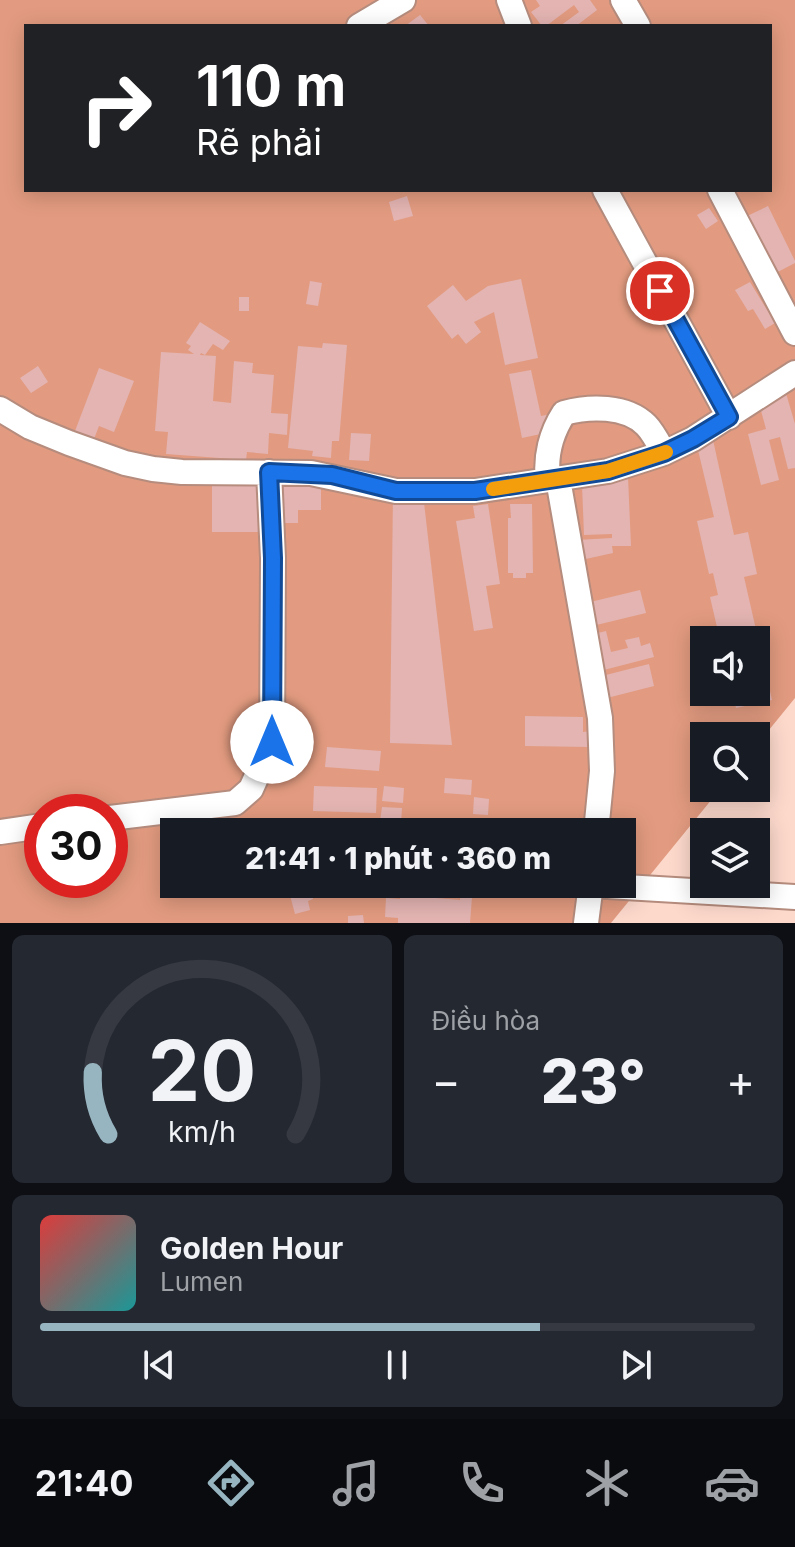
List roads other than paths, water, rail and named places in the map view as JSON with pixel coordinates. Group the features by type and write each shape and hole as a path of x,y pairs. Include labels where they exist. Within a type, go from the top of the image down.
{"street":[{"path":"362,24 403,0"},
{"path":"509,0 518,24"},
{"path":"623,0 637,24"},
{"path":"606,192 729,417"},
{"path":"721,192 795,333"},
{"path":"0,410 30,427 125,463 182,472 311,473 396,491 435,493 475,491 608,471 664,453 693,439 795,373"},
{"path":"597,818 602,771 600,718 547,459 564,413 578,409 606,409 630,414 646,425 664,453"},
{"path":"128,816 235,803 251,789 272,742 273,558 269,472"},
{"path":"0,832 24,829"},
{"path":"636,887 795,897"},
{"path":"586,923 589,898"}]}
